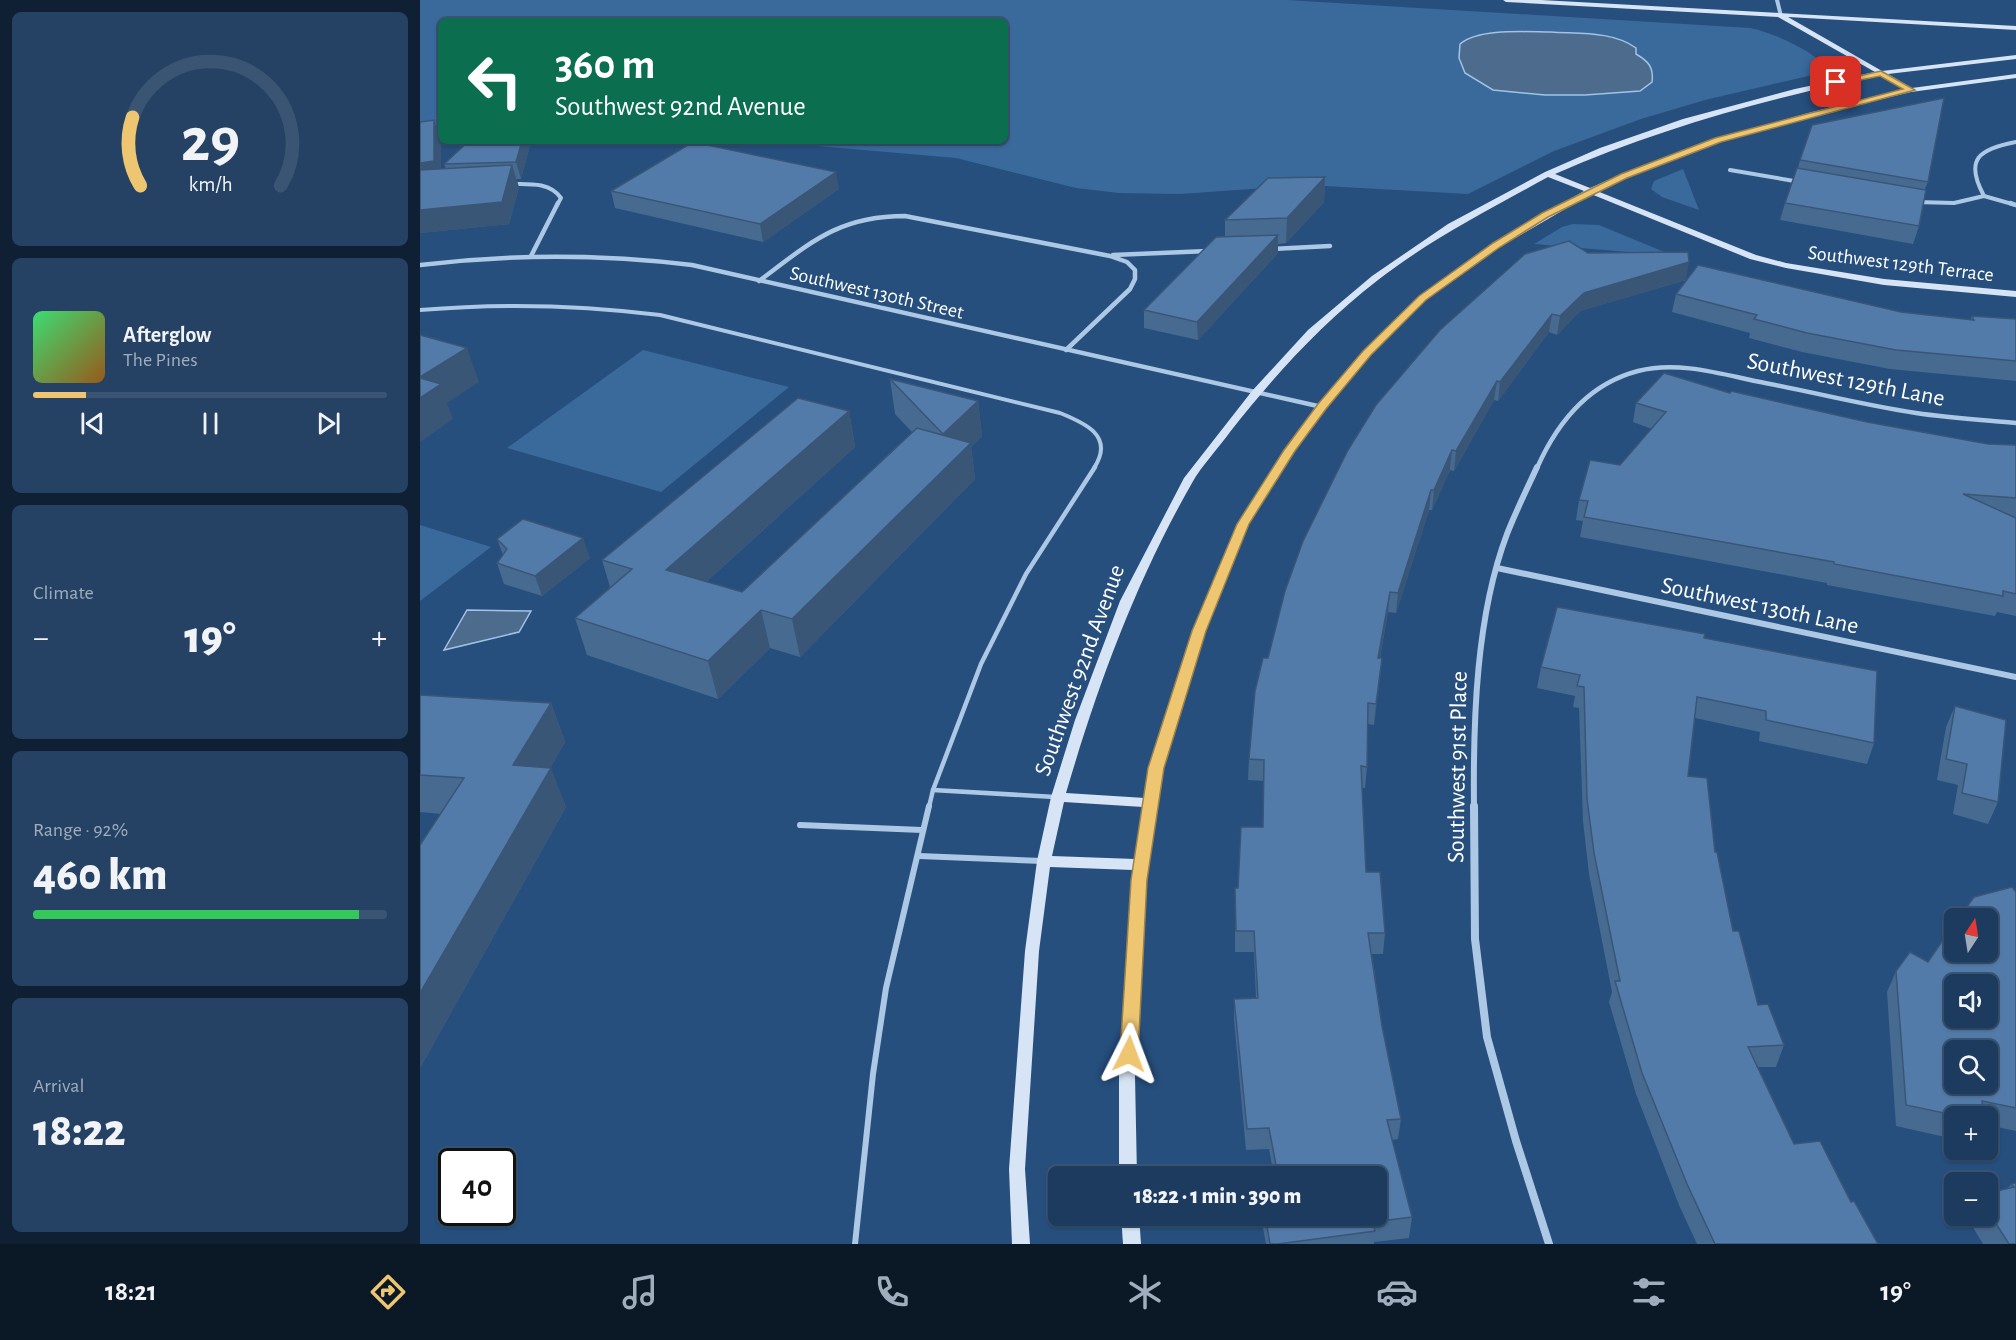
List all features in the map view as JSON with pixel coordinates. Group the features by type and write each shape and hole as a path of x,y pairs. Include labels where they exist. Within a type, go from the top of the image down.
{"street":[{"path":"1506,0 2016,28"},
{"path":"1777,0 1781,16 1911,90"},
{"name":"Southwest 92nd Avenue","path":"1021,1244 1017,1169 1032,951 1044,861 1058,797 1081,720 1126,601 1188,480 1256,393 1311,332 1375,278 1451,226 1548,174 1603,150 1686,121 1795,91 1881,73 2016,57"},
{"path":"1128,1166 1127,1076 1142,865 1156,768 1199,631 1243,524 1290,450 1322,406 1367,353 1423,298 1497,245 1589,192 1641,168 1718,140 1838,107 1911,90 2016,76"},
{"path":"1984,196 1974,172 1976,162 1991,149 2016,142"},
{"path":"1730,170 1811,184"},
{"name":"Southwest 129th Terrace","path":"1548,174 1753,257 1787,266 1827,275 1871,281 2016,294"},
{"path":"509,184 551,188 559,192 561,198 531,256"},
{"path":"1909,201 1954,203 1984,196 2016,205"},
{"path":"759,280 834,228 869,216 905,216 1110,256 1127,262 1135,270 1135,279 1130,289 1066,350"},
{"path":"1260,249 1330,246"},
{"path":"1110,256 1214,251"},
{"name":"Southwest 130th Street","path":"420,265 470,259 531,256 599,255 654,260 759,280 1322,406"},
{"name":"Southwest 129th Lane","path":"1670,367 1718,373 1916,413 2016,423"},
{"name":"Southwest 91st Place","path":"1549,1244 1516,1142 1487,1037 1475,939 1474,796 1479,654 1497,568 1507,535 1539,462 1562,425 1580,401 1609,380 1638,371 1670,367"},
{"name":"Southwest 130th Lane","path":"1497,568 2016,677"},
{"path":"1058,797 1151,803"},
{"path":"1044,861 1142,865"},
{"path":"1131,1226 1132,1244"}],"lane":[{"path":"420,310 530,303 602,307 660,315 1060,412 1084,424 1100,436 1102,453 1097,464 1026,574 981,664 933,790 886,988 873,1074 855,1244"},
{"path":"933,790 1058,797"},
{"path":"800,825 922,830"},
{"path":"919,856 1044,861"}],"shaded area":[{"path":"420,0 1287,0 1750,28 1769,33 1801,48 1826,67 1817,74 1705,100 1641,119 1554,151 1468,194 1307,185 1180,194 1119,193 1076,188 956,158 793,144 1008,144 1008,18 438,18 438,128 420,130"},
{"path":"1504,32 1595,34 1627,43 1636,48 1636,54 1649,65 1652,82 1640,91 1585,95 1545,95 1493,90 1465,73 1459,58 1460,44 1479,35"},
{"path":"1683,169 1699,210 1662,197 1651,189 1654,181"},
{"path":"1573,224 1599,225 1674,256 1534,244 1562,227"},
{"path":"643,350 789,387 661,492 507,448"},
{"path":"420,525 491,547 420,601"},
{"path":"467,610 531,611 519,632 444,650"}],"building":[{"path":"1944,98 1928,182 1800,160 1812,125"},
{"path":"434,120 434,161 420,163 420,122"},
{"path":"466,144 521,144 516,162 444,164"},
{"path":"690,144 703,144 836,172 760,224 611,191"},
{"path":"512,165 502,202 420,210 420,170"},
{"path":"1797,168 1926,190 1919,226 1785,203"},
{"path":"1325,177 1287,218 1225,220 1268,178"},
{"path":"1278,235 1197,322 1144,310 1216,237"},
{"path":"1569,241 1588,253 1688,252 1689,262 1584,293 1560,316 1552,314 1500,382 1497,381 1456,451 1452,450 1434,490 1431,490 1398,593 1390,592 1378,658 1382,658 1376,704 1368,703 1367,767 1361,766 1366,872 1380,872 1385,933 1368,933 1382,1026 1401,1119 1387,1120 1412,1217 1387,1220 1387,1166 1276,1166 1269,1128 1247,1129 1234,999 1258,998 1254,931 1236,931 1235,888 1238,888 1241,827 1263,827 1264,760 1249,759 1255,691 1263,658 1268,658 1285,591 1303,541 1348,450 1376,405 1440,330 1525,254"},
{"path":"1698,265 1901,312 1974,320 1972,316 2016,319 2016,361 1896,350 1807,333 1754,319 1757,315 1676,294"},
{"path":"420,335 467,348 420,377"},
{"path":"1664,373 1730,393 1731,391 1867,422 1988,444 2016,445 2016,498 1963,494 2016,518 2016,594 2003,591 2003,596 1834,564 1834,562 1584,517 1588,501 1579,500 1590,460 1620,465 1666,412 1636,403"},
{"path":"420,378 441,384 420,398"},
{"path":"890,379 978,401 943,434"},
{"path":"798,398 849,411 666,570 742,592 917,428 971,443 792,619 761,610 708,661 575,618 632,569 602,560"},
{"path":"523,519 583,538 535,576 497,563 507,549 497,539"},
{"path":"1557,607 1705,634 1704,638 1877,671 1874,743 1766,720 1766,711 1697,697 1688,776 1707,778 1715,852 1717,852 1733,931 1739,931 1758,1005 1768,1004 1784,1045 1748,1047 1794,1144 1820,1141 1851,1202 1854,1201 1878,1244 1715,1244 1687,1184 1642,1073 1615,981 1620,981 1594,853 1587,799 1584,687 1577,686 1580,675 1541,667"},
{"path":"420,695 551,703 513,765 551,768 420,993 420,845 464,778 420,775"},
{"path":"1955,706 2006,720 1998,802 1962,793 1967,764 1946,759"},
{"path":"2012,887 2016,892 2016,1108 1982,1101 1983,1106 1944,1106 1944,1113 1906,1105 1896,971 1910,952 1928,962 1944,939 1944,962 1998,962 1998,908 1966,908 1974,897"},
{"path":"2016,1183 2016,1244 2009,1244 1998,1226 1998,1191 2014,1187 2011,1184"},
{"path":"1267,1226 1374,1226 1375,1231 1278,1244 1270,1244"}],"route":[{"path":"1129,1054 1139,880 1156,768 1199,631 1243,524 1290,450 1322,406 1367,353 1423,298 1497,245 1545,215 1641,168 1718,140 1838,107 1911,90 1881,73 1836,82"}]}
